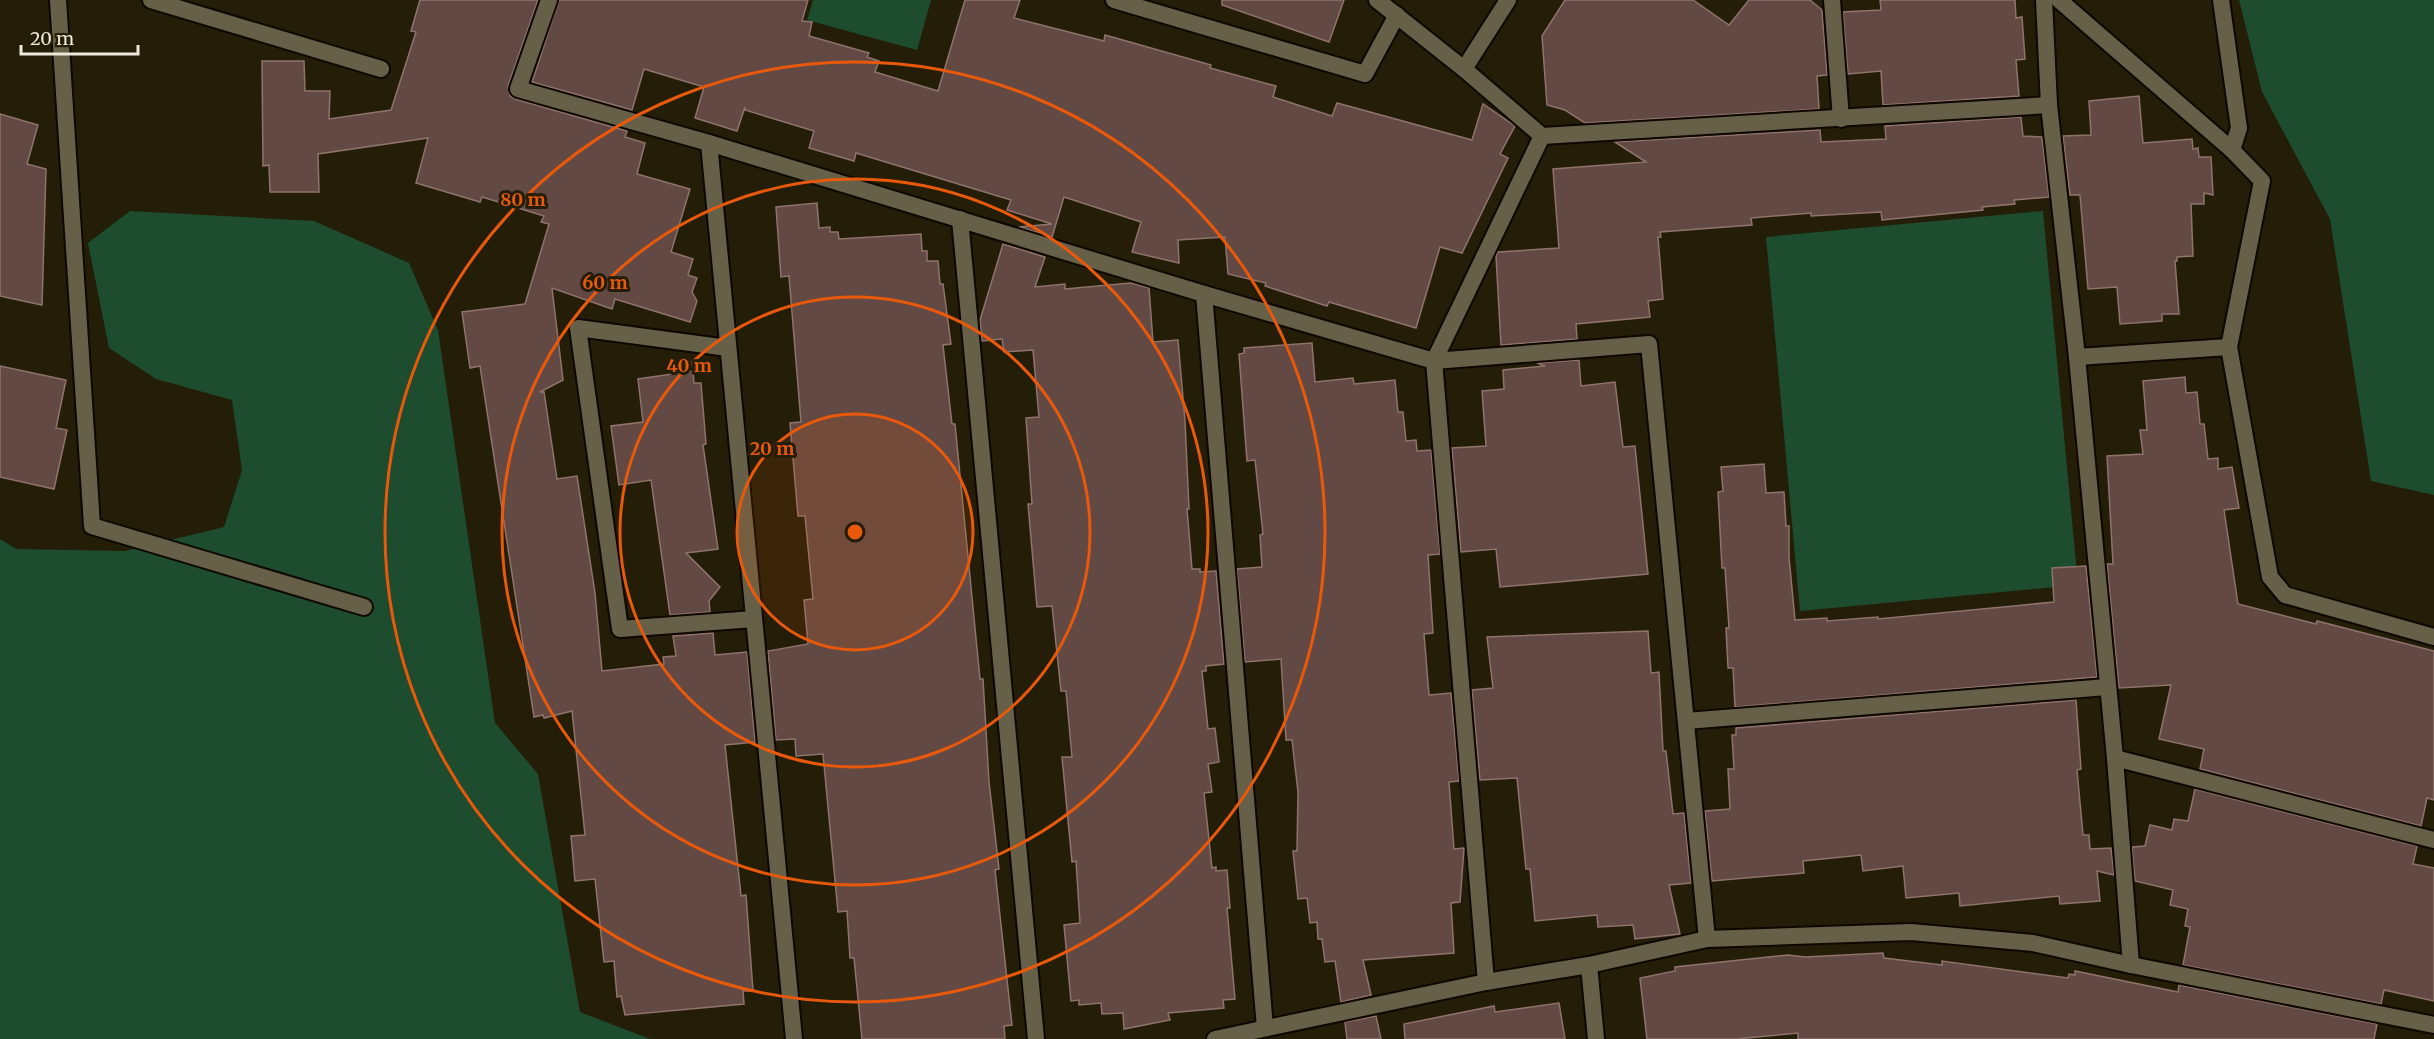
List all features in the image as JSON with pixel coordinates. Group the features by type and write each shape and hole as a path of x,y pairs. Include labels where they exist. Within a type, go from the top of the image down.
{"street":[{"path":"58,0 92,526 364,607"},
{"path":"151,0 381,69"},
{"path":"549,0 518,89 709,143 1204,294 1434,361 1649,344 1707,939"},
{"path":"1114,0 1365,74 1396,15"},
{"path":"1377,0 1464,69 1542,136 2049,105"},
{"path":"1464,69 1508,0"},
{"path":"1832,0 1841,119"},
{"path":"2044,0 2049,105 2077,357 2132,965"},
{"path":"2059,0 2232,150 2262,181 2229,347 2270,577 2285,595 2434,637"},
{"path":"2220,0 2239,128 2232,150"},
{"path":"1486,982 1434,361 1542,136"},
{"path":"709,143 794,1039"},
{"path":"960,219 1036,1039"},
{"path":"1204,294 1265,1028"},
{"path":"728,348 578,328 620,630 754,619"},
{"path":"2077,357 2229,347"},
{"path":"1686,721 2107,687"},
{"path":"2115,758 2434,840"},
{"path":"1215,1039 1486,982 1588,965 1707,939 1911,932 2033,943 2434,1025"},
{"path":"1588,965 1596,1039"}],"green space":[{"path":"813,0 931,0 917,50 807,20"},
{"path":"2239,0 2434,0 2434,495 2371,481 2330,219 2262,92"},
{"path":"130,211 314,221 409,263 438,330 495,723 538,774 580,1012 650,1039 0,1039 0,539 16,549 125,551 224,527 242,470 232,400 156,379 109,348 88,243"},
{"path":"2043,211 2078,585 1800,611 1766,237"}],"building":[{"path":"420,0 538,0 508,86 510,96 627,131 625,137 645,143 637,174 690,189 671,252 693,259 688,275 697,278 692,292 697,301 690,322 615,299 612,309 552,288 563,380 540,392 544,392 557,479 577,476 595,593 602,671 664,664 663,657 676,656 673,636 713,633 715,655 747,652 755,742 725,745 741,896 746,895 753,991 743,991 744,1004 625,1015 621,996 617,997 614,961 604,962 595,879 575,881 571,836 585,835 572,711 544,718 543,715 534,717 480,366 470,368 462,312 525,304 549,224 541,222 544,216 482,197 480,202 416,183 428,138 318,154 319,192 270,192 269,165 263,166 262,61 304,61 305,91 330,91 329,119 391,110 416,32 411,31"},
{"path":"559,0 808,0 802,21 812,22 809,36 869,53 867,57 879,61 875,72 938,91 965,0 1020,0 1014,18 1104,41 1105,35 1211,65 1210,68 1276,86 1273,97 1332,116 1337,103 1472,140 1483,104 1515,126 1500,154 1508,158 1462,253 1440,247 1416,328 1329,302 1327,306 1265,286 1266,283 1228,274 1225,237 1178,240 1179,263 1132,252 1141,222 1064,197 1052,237 1019,227 1052,224 1007,210 1011,200 856,153 854,161 809,148 814,131 745,110 745,107 737,131 695,118 704,87 644,69 632,110 532,82"},
{"path":"1222,0 1344,0 1329,42 1222,5"},
{"path":"1565,0 1693,0 1729,25 1749,0 1810,0 1822,10 1827,75 1817,76 1819,109 1585,123 1565,110 1547,105 1542,36"},
{"path":"1880,0 2015,0 2016,18 2022,17 2025,59 2016,60 2019,96 1883,105 1881,71 1848,74 1843,12 1881,10"},
{"path":"2139,96 2143,143 2192,139 2193,149 2198,148 2199,157 2211,157 2213,195 2204,193 2204,204 2191,204 2193,256 2177,257 2175,261 2179,314 2162,314 2162,321 2120,324 2117,287 2088,289 2080,195 2070,195 2063,136 2091,135 2089,101"},
{"path":"0,114 38,125 27,164 46,169 42,305 0,296"},
{"path":"2021,117 2023,136 2042,137 2049,197 2014,200 2015,204 1982,207 1983,210 1882,220 1881,212 1811,216 1811,213 1751,218 1752,225 1660,232 1661,237 1658,237 1663,299 1648,301 1650,317 1576,324 1577,339 1501,345 1496,256 1498,252 1559,248 1553,169 1646,162 1615,142 1820,130 1821,142 1886,139 1885,126"},
{"path":"817,203 819,228 830,227 830,232 838,232 839,239 921,234 922,251 927,251 927,261 938,261 951,344 943,345 952,424 955,424 980,679 983,679 989,782 999,869 995,870 1012,1025 1004,1026 1005,1039 862,1039 854,958 850,958 847,911 838,912 823,754 796,756 795,739 776,740 768,651 808,644 804,600 813,599 805,516 798,516 790,423 801,422 789,276 781,277 776,207"},
{"path":"1003,244 1045,257 1035,287 1065,284 1065,289 1131,283 1149,288 1153,342 1178,340 1185,421 1189,509 1187,509 1192,569 1200,569 1200,572 1216,571 1224,664 1206,666 1206,671 1202,671 1208,729 1215,728 1219,762 1208,764 1212,792 1204,793 1212,868 1216,867 1216,871 1227,870 1230,908 1227,908 1235,999 1223,1000 1224,1008 1168,1013 1170,1020 1124,1029 1123,1013 1102,1014 1101,1003 1079,1005 1079,1000 1071,1001 1064,925 1080,923 1076,861 1072,862 1062,757 1072,757 1066,691 1061,691 1052,606 1037,607 1028,504 1032,504 1026,418 1039,417 1033,350 1004,352 1002,339 982,341 980,320"},
{"path":"1312,343 1315,382 1353,378 1354,384 1395,380 1398,412 1403,412 1406,441 1416,440 1417,451 1431,450 1440,554 1428,555 1433,633 1424,634 1429,695 1451,693 1459,781 1449,782 1454,849 1464,848 1460,902 1451,903 1454,953 1363,960 1371,995 1341,1002 1335,961 1325,962 1322,939 1318,939 1317,922 1310,923 1307,898 1298,899 1293,851 1297,851 1298,792 1292,740 1286,740 1281,659 1245,662 1237,569 1262,567 1260,535 1263,534 1255,460 1247,461 1239,354 1244,353 1244,348"},
{"path":"1579,360 1581,386 1615,382 1623,447 1635,446 1648,574 1500,587 1496,549 1461,552 1452,448 1486,446 1482,391 1504,389 1503,370 1545,366 1537,363"},
{"path":"0,366 66,380 56,428 67,430 54,489 0,477"},
{"path":"693,371 694,383 701,383 706,444 703,445 718,549 686,553 720,587 709,601 710,612 670,615 651,480 619,485 611,426 643,422 638,379"},
{"path":"2185,377 2186,393 2197,392 2200,424 2204,424 2208,459 2218,458 2218,469 2232,467 2239,508 2224,510 2238,604 2316,624 2317,621 2434,651 2434,800 2427,798 2421,826 2200,769 2204,749 2159,739 2171,685 2119,688 2107,564 2113,564 2107,456 2143,454 2140,430 2147,430 2143,381"},
{"path":"1764,464 1766,493 1784,492 1786,526 1789,526 1789,557 1795,620 1827,618 1827,621 1878,617 1878,619 2054,602 2052,568 2086,566 2097,677 1735,707 1733,668 1728,668 1726,628 1729,628 1725,568 1722,568 1718,492 1723,491 1721,467"},
{"path":"1648,631 1651,673 1659,672 1663,751 1666,751 1673,814 1684,813 1691,883 1669,885 1680,934 1635,939 1633,925 1598,927 1597,915 1535,921 1530,869 1526,869 1517,778 1480,780 1472,690 1493,688 1487,637"},
{"path":"2076,700 2081,769 2077,770 2083,835 2089,835 2090,849 2111,848 2114,875 2097,871 2100,901 2060,904 2059,896 1960,906 1959,893 1906,898 1903,866 1863,871 1861,855 1803,861 1804,873 1712,881 1705,811 1730,809 1728,769 1734,769 1732,735 1736,735 1736,728"},
{"path":"2195,789 2417,846 2413,864 2434,868 2434,1001 2384,990 2381,1004 2183,965 2190,927 2185,926 2188,909 2170,905 2173,890 2135,881 2132,847 2145,846 2150,825 2172,830 2174,819 2188,821"},
{"path":"1883,953 1884,958 1942,965 1942,961 2068,978 2069,974 2075,975 2075,971 2178,992 2179,985 2377,1024 2374,1039 1798,1039 1798,1033 1737,1039 1647,1039 1640,978 1675,971 1675,967 1788,955 1805,957"},
{"path":"1559,1003 1565,1039 1405,1039 1404,1024 1494,1006 1495,1012"},
{"path":"1376,1016 1381,1039 1347,1039 1345,1022"}]}
